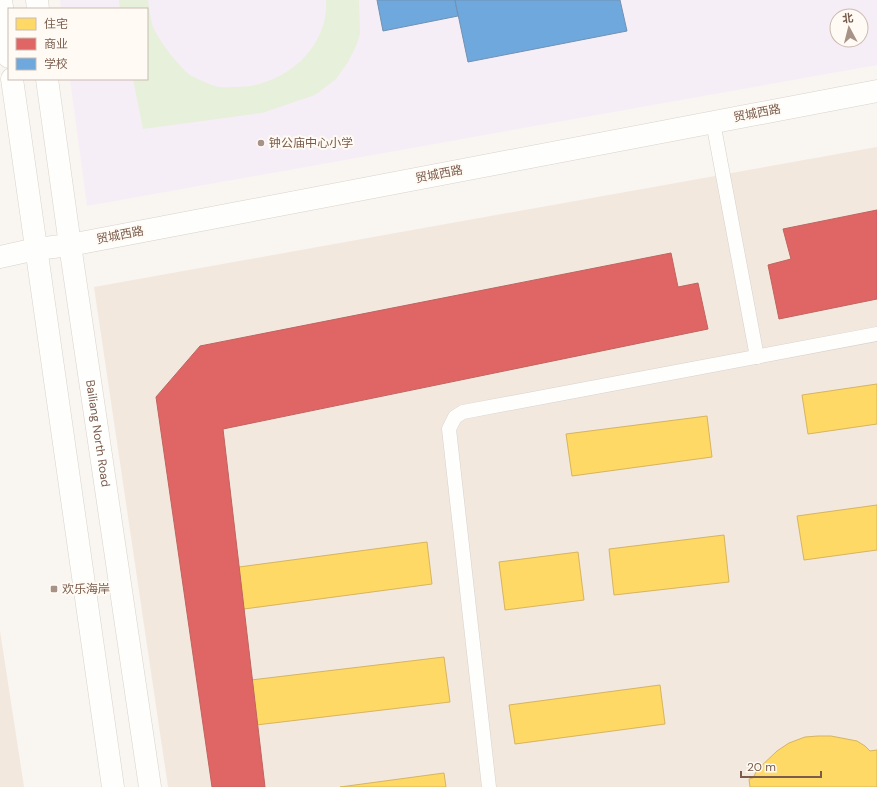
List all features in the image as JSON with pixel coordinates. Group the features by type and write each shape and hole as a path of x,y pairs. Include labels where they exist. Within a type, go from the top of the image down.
{"street":[{"path":"1,0 8,50"},
{"path":"12,80 113,787"},
{"name":"Bailiang North Road","path":"47,80 150,787"},
{"name":"贸城西路","path":"0,257 36,249 70,245 877,90"}],"lane":[{"path":"713,122 757,357"},
{"path":"488,787 449,429 455,417 463,412 877,334"}],"shaded area":[{"name":"钟公庙中心小学","path":"60,0 877,0 877,65 87,206 70,80 148,80 148,8 61,8"},
{"path":"877,147 877,787 168,787 94,287"},
{"path":"0,631 24,787 0,787"}],"green space":[{"path":"119,0 148,0 154,29 174,59 190,75 218,87 253,85 270,80 286,72 300,62 311,49 320,34 325,18 326,0 359,0 360,34 348,62 336,79 315,95 262,113 143,129 133,80 148,80 148,8 120,8"}],"building: 住宅":[{"path":"877,249 877,292 784,310 776,268"},
{"path":"696,286 704,327 489,369 480,329"},
{"path":"424,338 433,381 238,421 229,377"},
{"path":"877,384 877,424 808,434 802,395"},
{"path":"707,416 712,457 572,476 566,434"},
{"path":"877,505 877,550 804,560 797,516"},
{"path":"724,535 729,582 614,595 609,549"},
{"path":"427,542 432,584 214,613 209,571"},
{"path":"578,552 584,600 505,610 499,562"},
{"path":"444,657 450,702 231,728 226,683"},
{"path":"660,685 665,724 515,744 509,705"},
{"path":"831,736 857,741 870,751 877,750 877,787 750,787 749,779 753,778 757,770 777,751 789,743 805,737"},
{"path":"444,773 446,787 340,787"}],"building: 商业":[{"path":"877,210 877,299 779,319 768,265 791,259 783,229"},
{"path":"671,253 678,287 698,283 708,329 223,429 265,787 212,787 156,397 200,346"}],"building: 学校":[{"path":"377,0 455,0 458,16 383,31"},
{"path":"455,0 620,0 627,31 468,62"}],"place":[{"name":"钟公庙中心小学","path":"261,143"},
{"name":"欢乐海岸","path":"54,589"}]}
